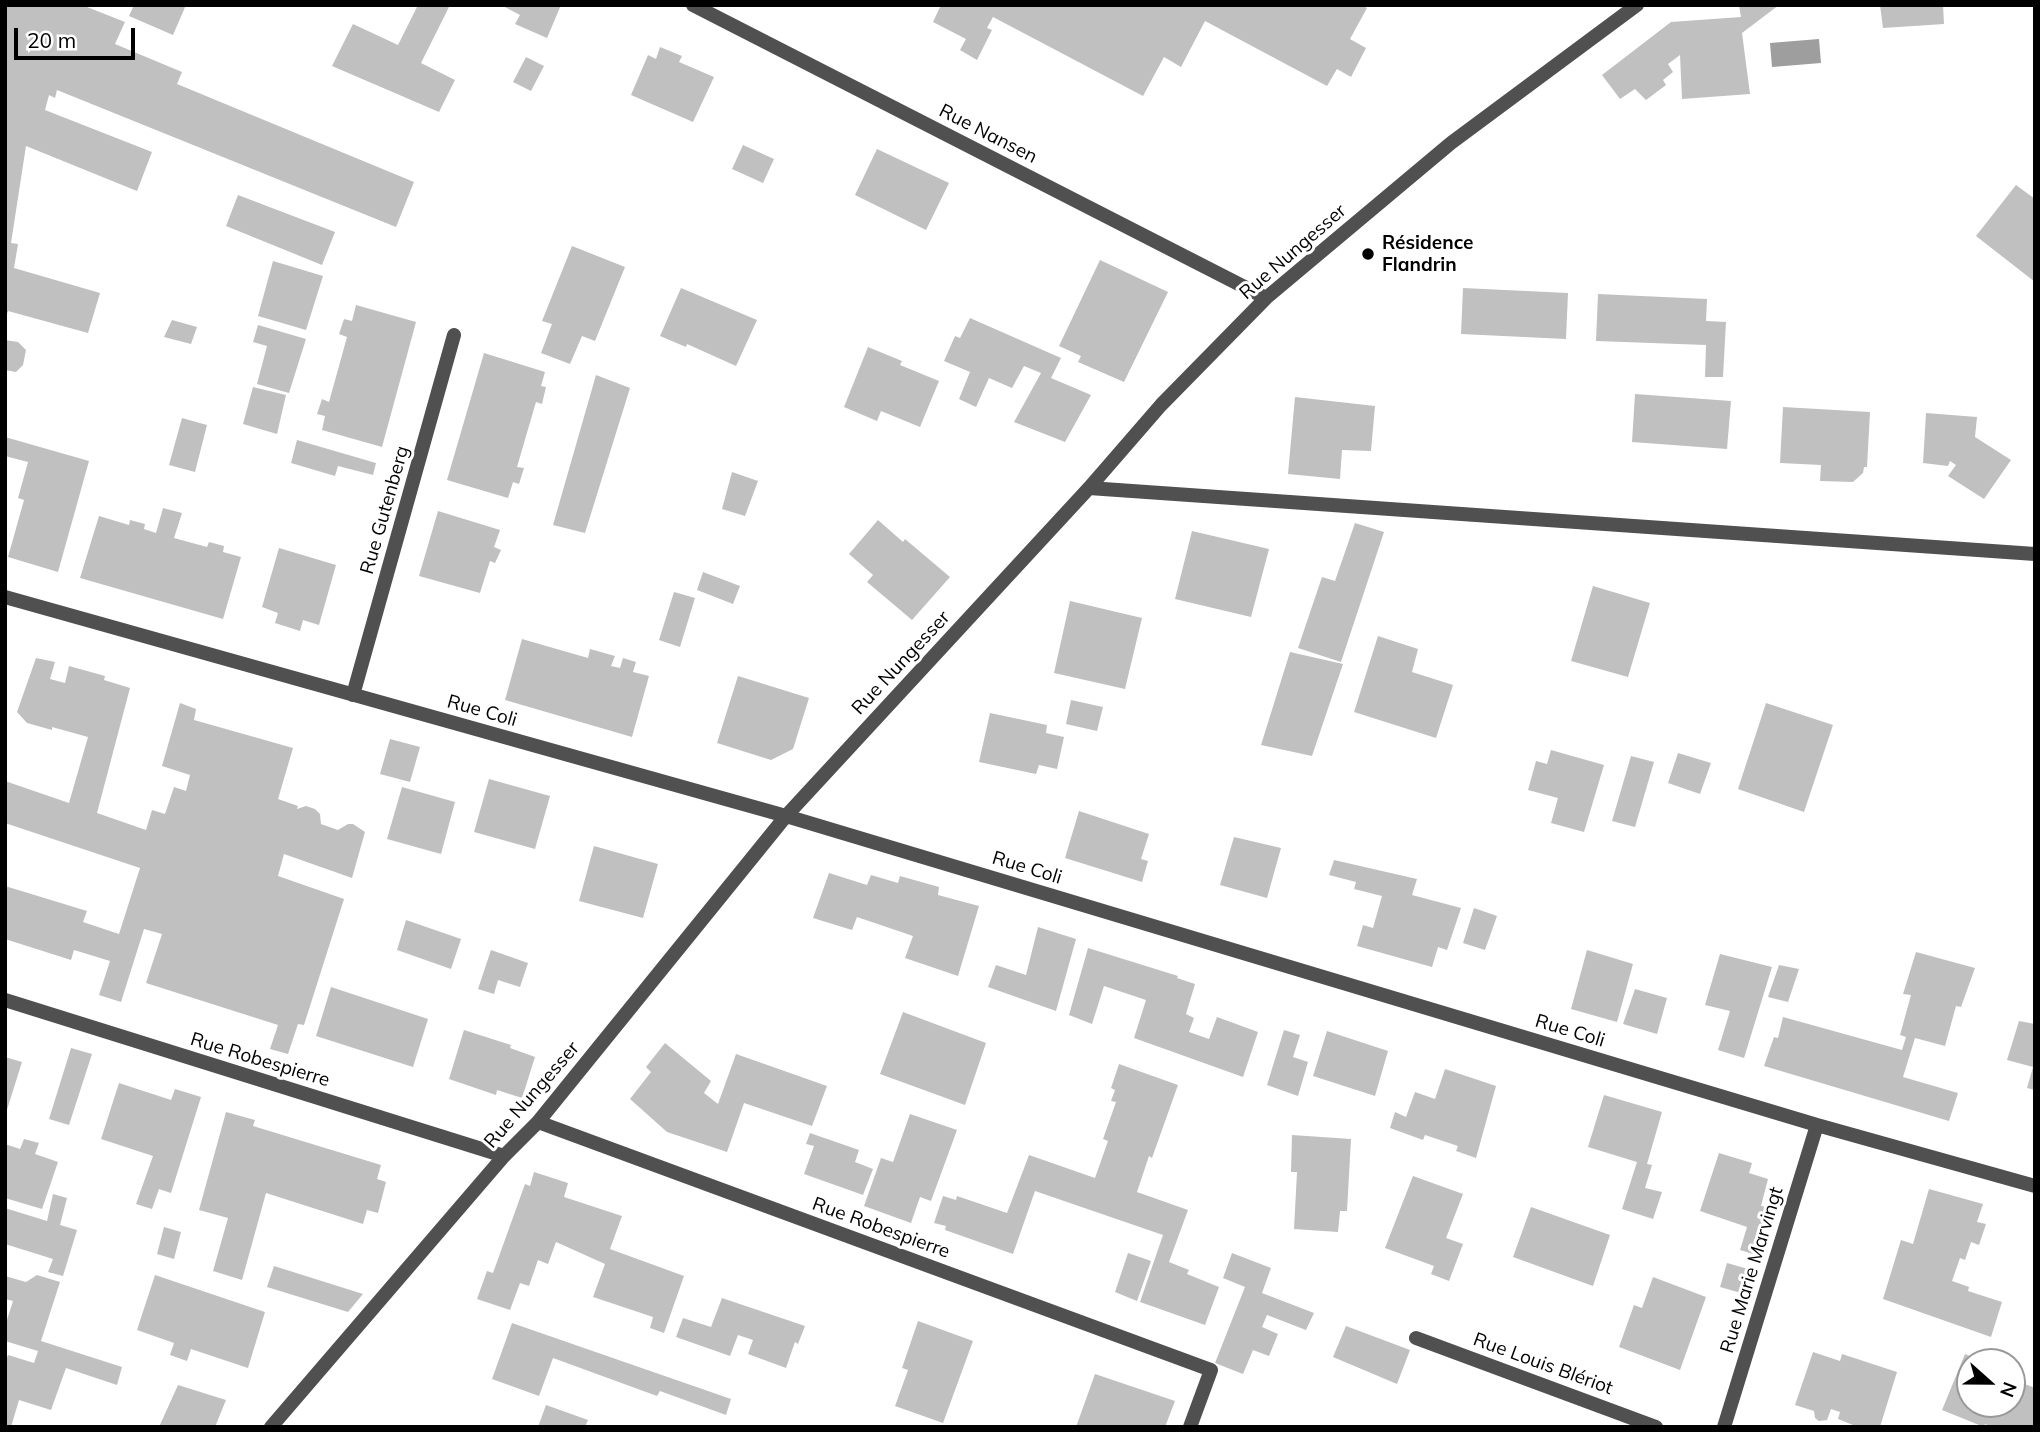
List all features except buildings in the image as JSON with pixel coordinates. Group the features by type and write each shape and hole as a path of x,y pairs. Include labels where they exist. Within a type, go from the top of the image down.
{"street":[{"name":"Rue Nansen","path":"693,5 1266,298"},
{"name":"Rue Nungesser","path":"271,1427 504,1156 538,1122 786,816 1089,488 1161,404 1266,298 1451,144 1637,5"},
{"name":"Rue Gutenberg","path":"353,695 454,335"},
{"path":"1089,488 2035,554"},
{"name":"Rue Coli","path":"5,597 786,816 1818,1125 2035,1186"},
{"name":"Rue Robespierre","path":"5,1000 504,1156"},
{"name":"Rue Robespierre","path":"538,1122 1211,1370 1190,1427"},
{"name":"Rue Marie Marvingt","path":"1724,1427 1818,1125"},
{"name":"Rue Louis Blériot","path":"1416,1338 1656,1427"}],"shaded area":[{"path":"1819,39 1821,63 1772,67 1770,43"}],"place":[{"name":"Résidence Flandrin","path":"1368,254"}]}
